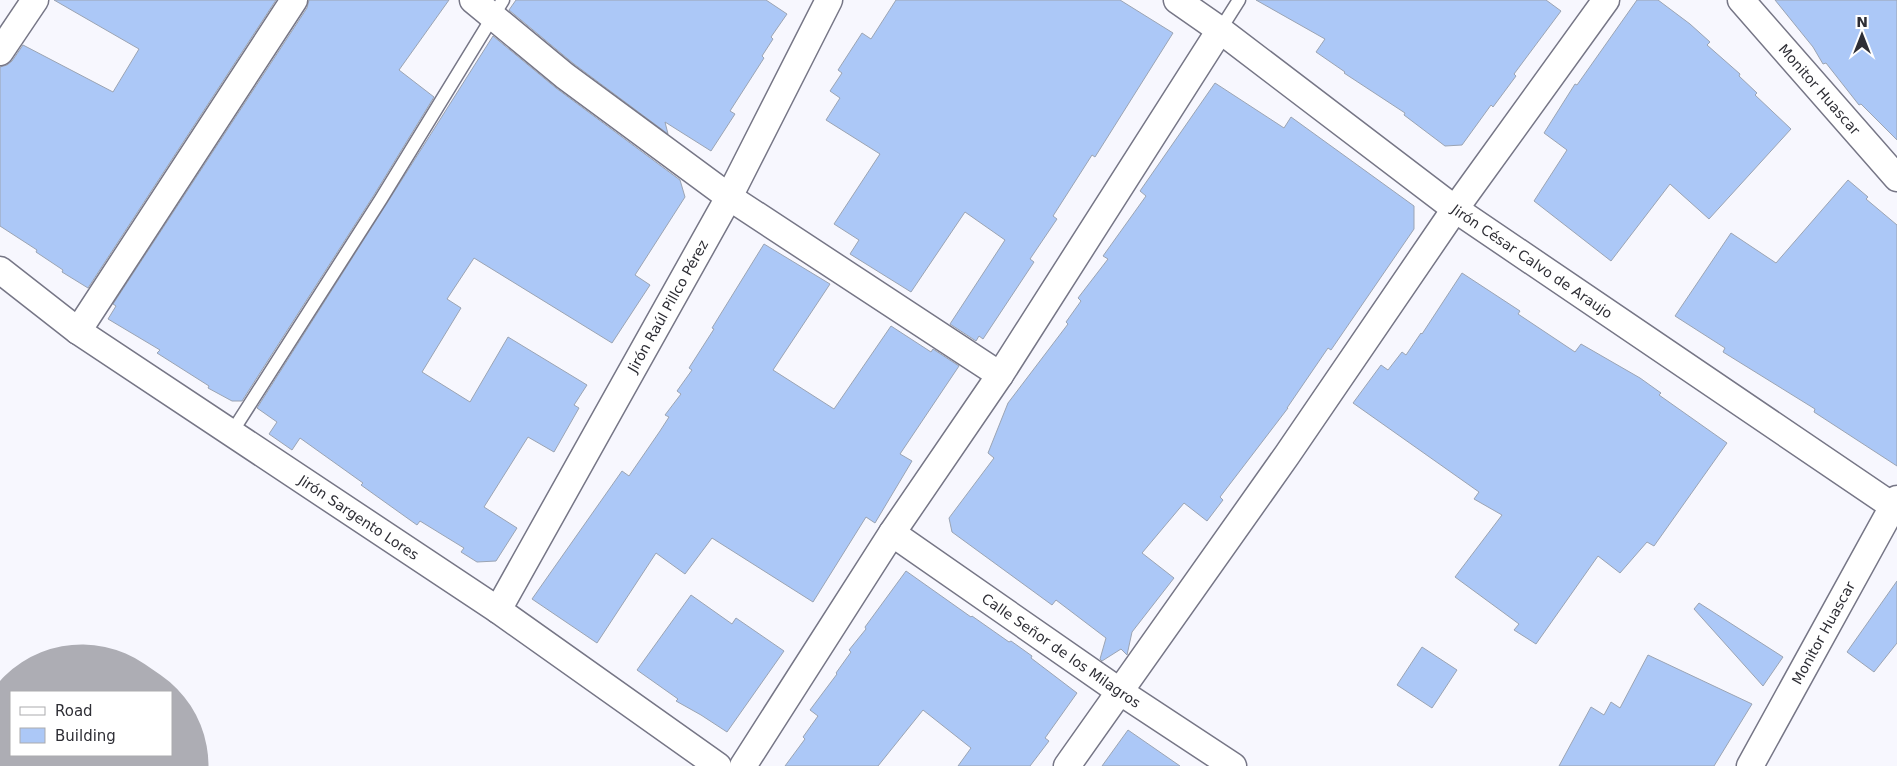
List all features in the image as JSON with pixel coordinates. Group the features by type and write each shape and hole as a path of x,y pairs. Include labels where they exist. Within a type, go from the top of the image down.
{"street":[{"path":"0,52 35,0"},
{"path":"78,331 294,0"},
{"name":"Jirón Raúl Pillco Pérez","path":"498,610 729,197 829,0"},
{"name":"Jirón César Calvo de Araujo","path":"1177,0 1220,30 1455,209 1896,505"},
{"path":"1067,766 1287,455 1455,209 1606,0"},
{"name":"Monitor Huascar","path":"1741,0 1897,178"},
{"path":"490,5 565,76 729,197 1000,375"},
{"path":"743,766 892,533 1000,375 1220,30"},
{"name":"Jirón Sargento Lores","path":"0,270 78,331 498,610 718,766"},
{"name":"Monitor Huascar","path":"1750,766 1896,505"},
{"name":"Calle Señor de los Milagros","path":"892,533 1119,691 1232,766"}],"lane":[{"path":"1220,30 1239,0"},
{"path":"232,432 381,199 490,5"}],"building":[{"path":"54,0 276,0 88,288 62,272 63,270 36,252 37,250 0,226 0,67 12,61 23,45 113,92 139,49"},
{"path":"309,0 449,0 399,70 434,97 374,195 242,401 232,401 208,388 209,386 157,353 160,350 108,319 116,306 113,304 307,8"},
{"path":"516,0 766,0 787,14 771,37 773,39 762,56 764,58 730,111 735,114 711,151 665,122 668,134 574,64 509,10"},
{"path":"896,0 1120,0 1173,33 1095,157 1092,155 1053,216 1057,219 1030,259 1034,262 983,339 979,336 976,341 950,324 1005,240 965,212 911,292 850,254 859,240 834,224 880,154 826,120 840,98 830,91 842,73 838,70 862,33 871,39"},
{"path":"1256,0 1546,0 1561,11 1514,74 1516,76 1493,107 1491,105 1462,145 1445,146 1404,115 1405,113 1316,52 1325,39"},
{"path":"1637,0 1658,0 1690,24 1710,42 1707,45 1740,74 1739,76 1757,93 1755,95 1791,129 1709,219 1670,184 1611,261 1534,201 1567,150 1544,133 1575,84 1577,85"},
{"path":"1775,0 1897,0 1897,140 1861,104 1859,105 1826,63 1823,64 1813,47"},
{"path":"493,36 556,88 680,180 685,197 635,275 650,285 612,343 474,258 447,299 461,308 422,372 470,402 508,337 587,385 574,405 579,408 554,452 528,437 484,507 517,528 496,561 477,562 461,552 464,548 420,521 417,525 300,438 292,450 269,434 277,422 257,408"},
{"path":"1215,83 1284,128 1291,117 1414,206 1414,229 1331,350 1328,348 1288,408 1220,497 1223,500 1207,521 1184,503 1142,553 1174,578 1132,632 1127,655 1121,649 1102,661 1100,659 1106,638 1056,600 1052,605 952,532 949,518 994,458 988,453 1008,403 1068,324 1066,322 1081,301 1078,298 1108,259 1103,256 1146,196 1140,191"},
{"path":"1848,180 1868,197 1866,199 1897,225 1897,466 1814,412 1815,409 1723,352 1725,348 1675,316 1731,233 1776,263"},
{"path":"764,244 830,284 773,370 834,409 891,326 931,352 933,349 959,366 900,454 912,461 875,523 866,517 813,602 712,538 685,574 656,553 597,643 532,599 622,471 629,476 660,431 669,417 665,415 681,394 677,391 692,370 689,368"},
{"path":"1462,273 1520,311 1518,314 1575,352 1581,344 1640,378 1661,393 1659,395 1727,443 1654,546 1647,542 1620,573 1598,556 1536,644 1514,630 1519,624 1455,577 1502,515 1474,499 1479,492 1353,403 1381,365 1388,370 1402,352 1406,355"},
{"path":"906,571 971,617 1009,642 1011,641 1077,693 1045,738 1049,741 1030,766 958,766 971,748 923,710 878,766 785,766 805,739 803,737 818,716 810,710 837,674 851,652 849,650"},
{"path":"1897,581 1897,643 1874,672 1847,652"},
{"path":"691,595 732,624 736,618 784,651 727,732 676,701 678,699 637,670"},
{"path":"1699,603 1783,657 1763,686 1694,609"},
{"path":"1422,647 1457,670 1432,708 1397,685"},
{"path":"1648,655 1752,704 1714,766 1559,766 1591,707 1604,715 1611,702 1620,708"},
{"path":"1128,730 1180,766 1102,766"}],"runway":[{"path":"83,756 98,766"}]}
